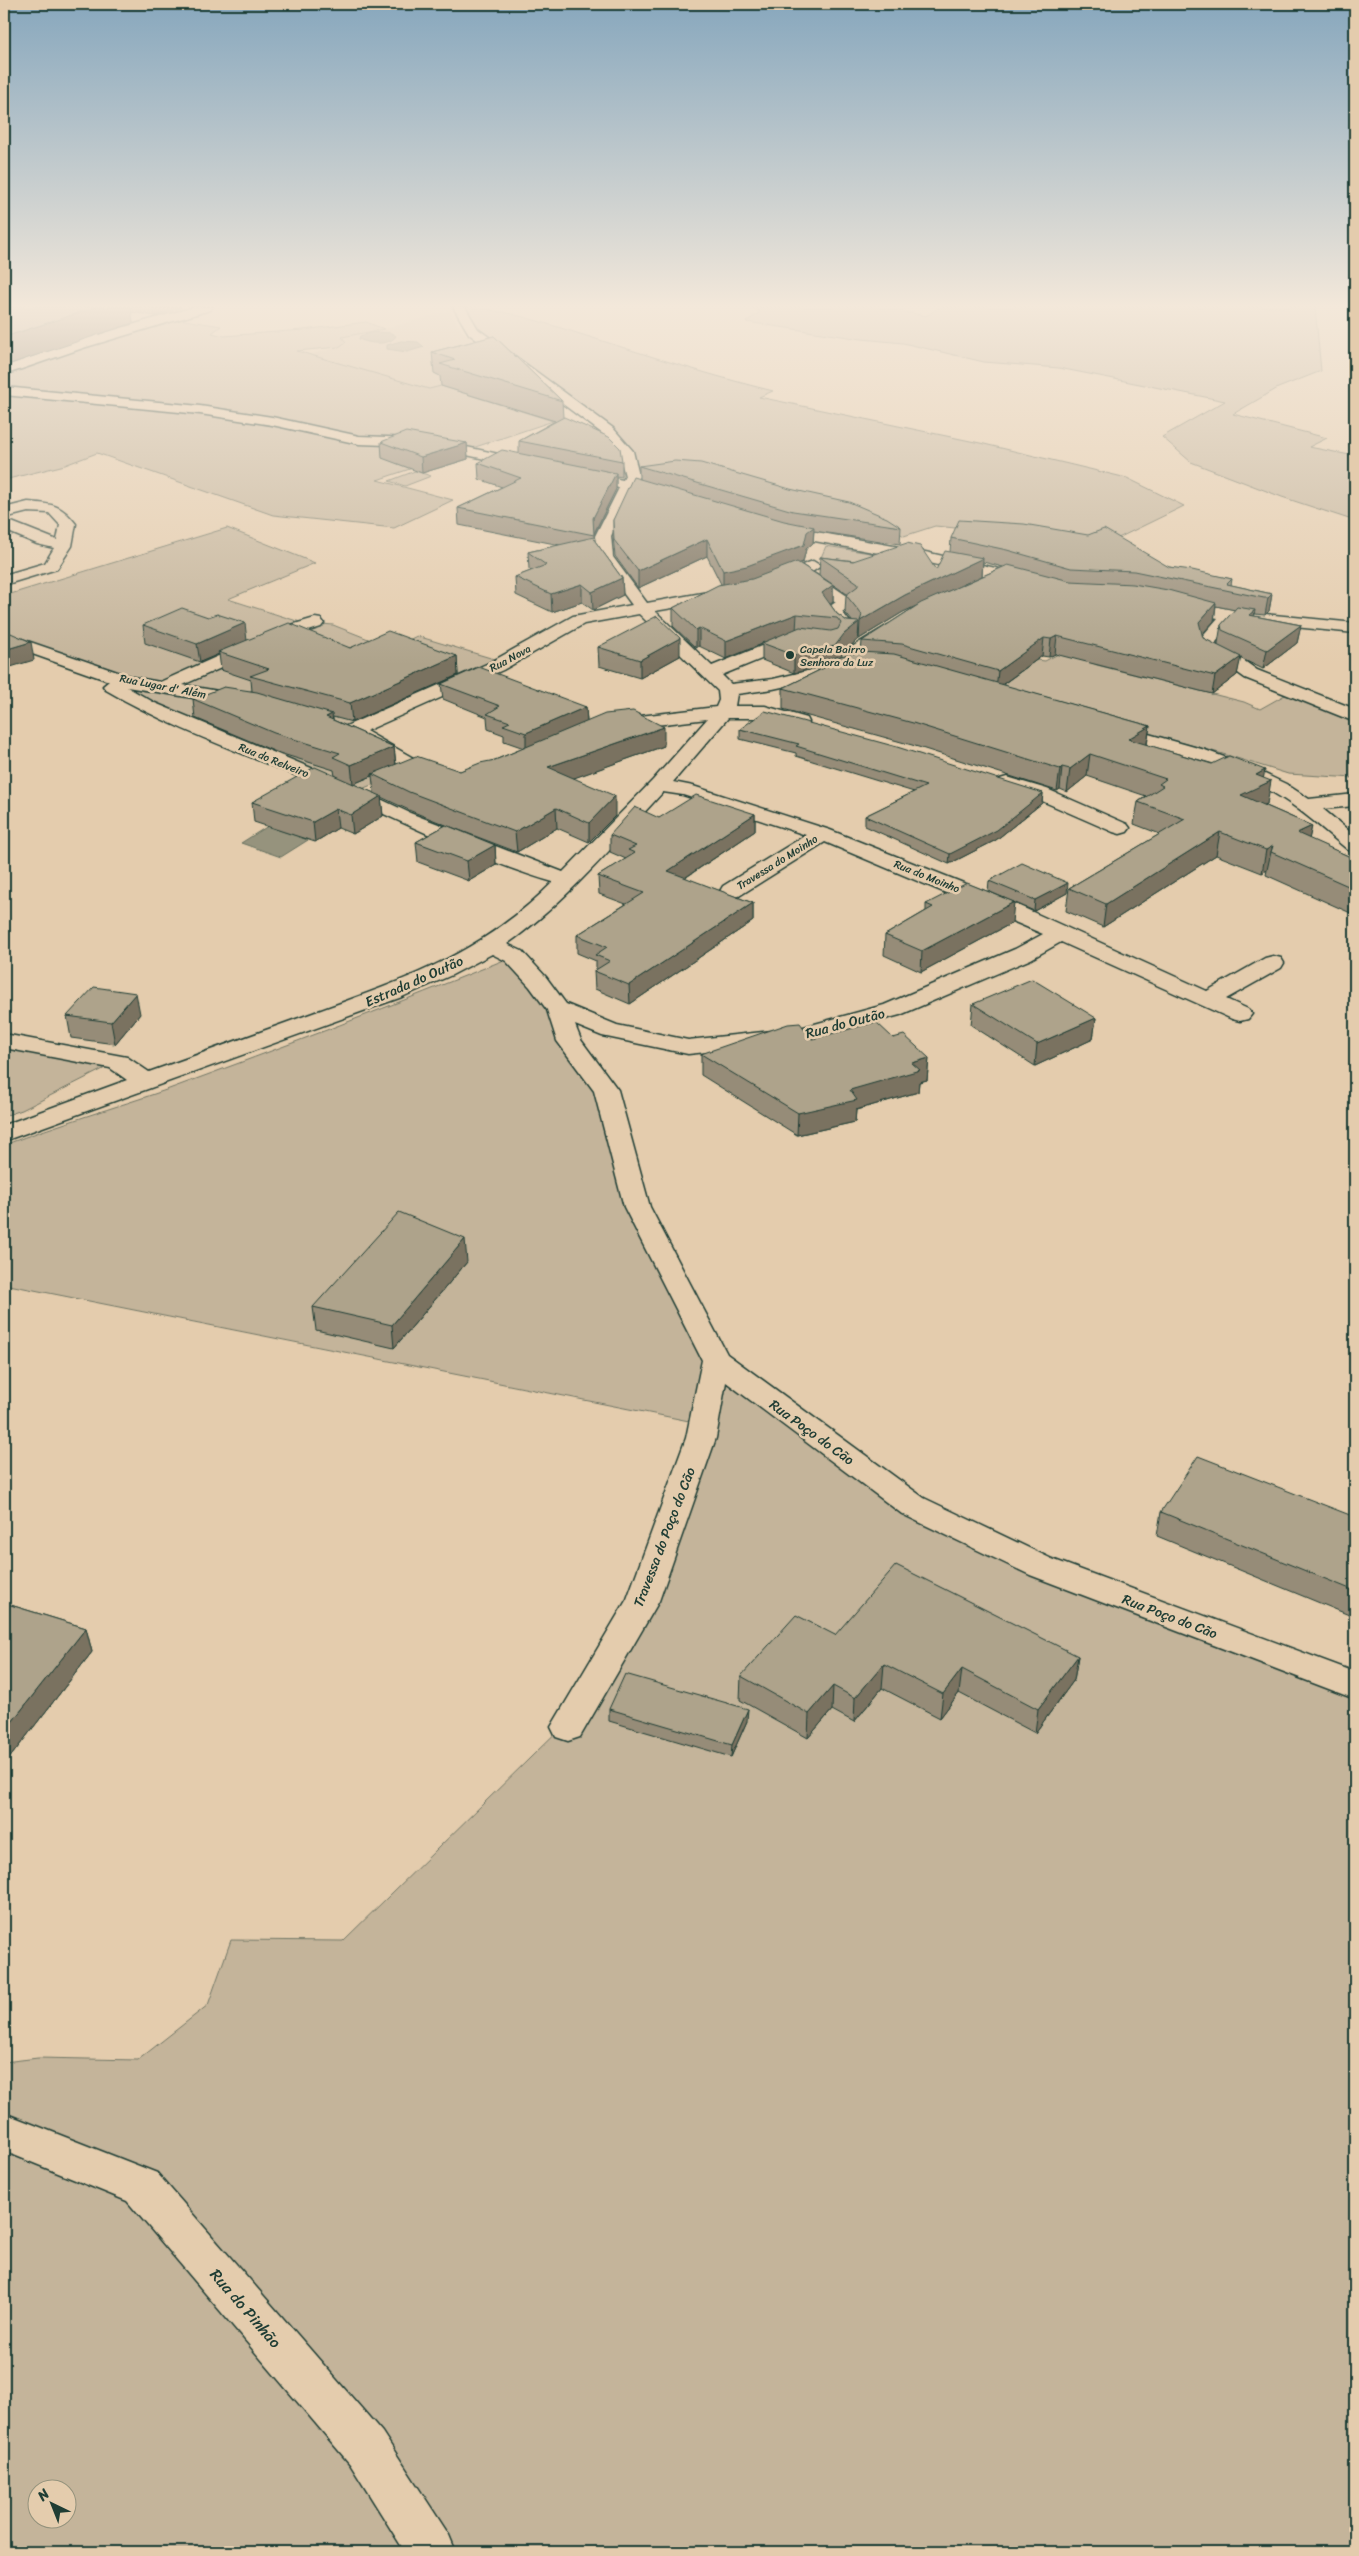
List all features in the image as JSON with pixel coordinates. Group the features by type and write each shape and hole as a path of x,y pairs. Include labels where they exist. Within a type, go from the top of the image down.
{"street":[{"path":"296,426 359,440 414,442 448,447 544,468"},
{"path":"601,426 626,451 635,478 603,536 604,557 643,609 727,690 773,684 833,651 885,635 906,620"},
{"path":"563,472 635,478 678,501"},
{"path":"4,513 28,507 53,509 68,524 64,546 51,566 4,580"},
{"path":"4,524 43,541 64,546"},
{"path":"763,526 819,538 906,546 1047,586"},
{"path":"814,568 819,538"},
{"path":"878,562 906,546"},
{"path":"760,586 814,568"},
{"path":"814,568 848,602 832,611 851,634"},
{"path":"980,585 1005,574"},
{"name":"Rua Nova","path":"353,730 497,666 579,620 743,591"},
{"path":"1158,600 1229,617 1261,622 1355,628"},
{"path":"1229,617 1207,641 1208,652 1236,664 1251,674 1355,716"},
{"path":"161,688 287,632 315,623"},
{"path":"833,651 851,634 885,635"},
{"name":"Rua Lugar d' Além","path":"4,638 129,682 262,704"},
{"path":"711,673 797,638 868,666"},
{"name":"Rua do Relveiro","path":"70,662 148,707 352,793 403,817 544,874 568,880"},
{"name":"Estrada do Outão","path":"4,1132 394,992 431,976 491,945 519,925 568,880 660,786 722,712 728,700 727,690"},
{"path":"593,729 601,726 722,712 765,712 821,727"},
{"path":"335,725 353,730 415,767 457,778"},
{"path":"1097,725 1181,749 1253,775 1305,805 1355,846"},
{"path":"352,793 415,767"},
{"path":"986,776 1040,794 1120,828"},
{"name":"Rua do Moinho","path":"660,786 686,790 823,834 998,905 1240,1014"},
{"path":"1305,805 1355,800"},
{"name":"Travessa do Moinho","path":"731,891 823,834"},
{"name":"Rua do Outão","path":"558,1009 610,1031 688,1047 801,1035 892,1010 1023,954 1061,933"},
{"name":"Rua Poço do Cão","path":"491,945 514,956 558,1009 569,1041 606,1090 637,1207 716,1360 913,1506 1040,1567 1355,1686"},
{"path":"1207,1000 1273,963"},
{"path":"4,1041 118,1062 146,1082"},
{"name":"Travessa do Poço do Cão","path":"568,1727 643,1601 701,1438 716,1360"},
{"name":"Rua do Pinhão","path":"4,2132 142,2187 366,2448 432,2552"}],"shaded area":[{"path":"4,426 537,426 377,480 453,500 394,528 273,515 97,453 65,465 4,480"},
{"path":"596,426 900,426 980,443 1127,478 1184,506 1108,543 935,526 904,536 890,527 640,468 626,451"},
{"path":"1181,426 1281,426 1327,438 1309,447 1355,456 1355,521 1282,497 1191,462 1162,437"},
{"path":"415,471 431,476 405,486 389,481"},
{"path":"227,528 315,563 228,599 300,622 333,625 391,648 417,636 504,662 353,730 415,767 352,793 125,694 95,675 4,638 4,596"},
{"path":"826,546 876,554 851,567 819,562"},
{"path":"1064,651 1097,665 1244,702 1260,709 1292,691 1355,716 1355,778 1288,774 985,688 1029,659 1045,661"},
{"path":"268,826 308,840 281,857 241,843"},
{"path":"509,958 606,1090 637,1207 716,1360 913,1506 1041,1567 1355,1686 1355,2552 4,2552 4,2062 38,2058 138,2060 208,2005 231,1940 343,1941 577,1712 638,1609 704,1424 4,1284 4,1145 169,1089 340,1025"},
{"path":"4,1041 121,1060 22,1110 4,1116"}],"building":[{"path":"547,426 585,426 609,437 620,448 622,461 519,441"},
{"path":"406,432 467,443 421,457 381,442"},
{"path":"502,450 616,473 593,518 594,535 458,508 521,478 478,463"},
{"path":"675,461 701,463 790,489 849,502 887,518 901,527 793,511 639,466"},
{"path":"633,477 784,521 814,527 807,532 804,545 747,566 723,571 707,539 638,571 614,540 613,520"},
{"path":"959,520 1024,524 1088,535 1104,529 1169,567 1232,579 1227,584 1272,594 1268,598 1264,598 1134,571 1071,568 1007,550 951,538"},
{"path":"594,537 622,578 592,592 582,584 551,594 515,577 546,565 528,552"},
{"path":"907,543 920,546 936,570 945,551 983,558 905,595 860,621 862,615 846,595 858,586 858,583 820,557 853,561"},
{"path":"797,562 833,585 822,593 837,614 847,621 859,622 844,634 835,646 794,655 762,643 800,627 831,631 838,629 841,623 837,618 797,614 726,641 699,628 696,630 673,608 718,585 752,579"},
{"path":"1008,565 1070,581 1133,584 1168,590 1216,603 1199,622 1203,638 1241,657 1215,676 1057,636 1051,639 1044,638 998,671 902,644 862,641 921,603"},
{"path":"1237,607 1255,610 1249,615 1301,625 1267,650 1222,630 1221,625"},
{"path":"182,608 208,617 217,614 245,623 197,644 143,625"},
{"path":"657,616 680,638 640,660 598,647"},
{"path":"289,623 350,648 388,631 457,656 350,703 250,676 269,669 218,652"},
{"path":"4,630 31,642 4,650"},
{"path":"860,652 894,654 1150,726 1128,739 1212,764 1229,756 1265,770 1256,775 1271,781 1241,795 1312,826 1297,833 1355,859 1355,889 1271,852 1273,846 1266,850 1220,832 1106,904 1069,888 1185,819 1138,802 1163,786 1159,784 1166,779 1090,754 1070,769 1062,767 1060,769 913,723 783,688 830,665 818,661"},
{"path":"479,667 586,707 526,733 503,725 510,722 487,714 500,706 441,684"},
{"path":"224,687 257,692 332,714 326,717 394,747 351,765 333,757 340,753 274,733 193,699"},
{"path":"633,711 664,727 548,767 615,796 589,823 556,808 515,832 409,792 372,774 416,756 460,771 480,763 495,760 605,714"},
{"path":"765,711 897,747 1043,793 997,830 950,854 865,816 926,786 796,746 799,744 740,729"},
{"path":"315,767 381,796 351,815 336,809 313,822 252,802"},
{"path":"696,795 755,814 668,871 753,903 629,985 594,971 610,961 595,955 607,947 577,935 644,893 598,876 635,853 628,850 636,846 610,835 635,807 659,818"},
{"path":"446,825 495,845 467,861 416,842"},
{"path":"1022,863 1068,883 1035,900 989,881"},
{"path":"967,883 1014,902 922,951 885,935 933,907 926,904"},
{"path":"1032,979 1096,1018 1037,1044 973,1004"},
{"path":"94,987 136,993 111,1022 67,1016"},
{"path":"876,1022 893,1038 904,1035 929,1058 912,1063 920,1070 850,1090 857,1100 798,1113 701,1054 788,1024 800,1023 812,1039"},
{"path":"399,1212 465,1239 392,1325 313,1307"},
{"path":"1198,1456 1355,1517 1355,1591 1161,1512"},
{"path":"896,1565 1078,1656 1038,1709 962,1669 943,1694 884,1664 855,1698 833,1686 809,1714 741,1676 796,1615 835,1635"},
{"path":"4,1603 86,1628 4,1732"},
{"path":"625,1674 748,1709 732,1745 609,1709"}],"place":[{"name":"Capela Bairro Senhora da Luz","path":"790,655"}]}
